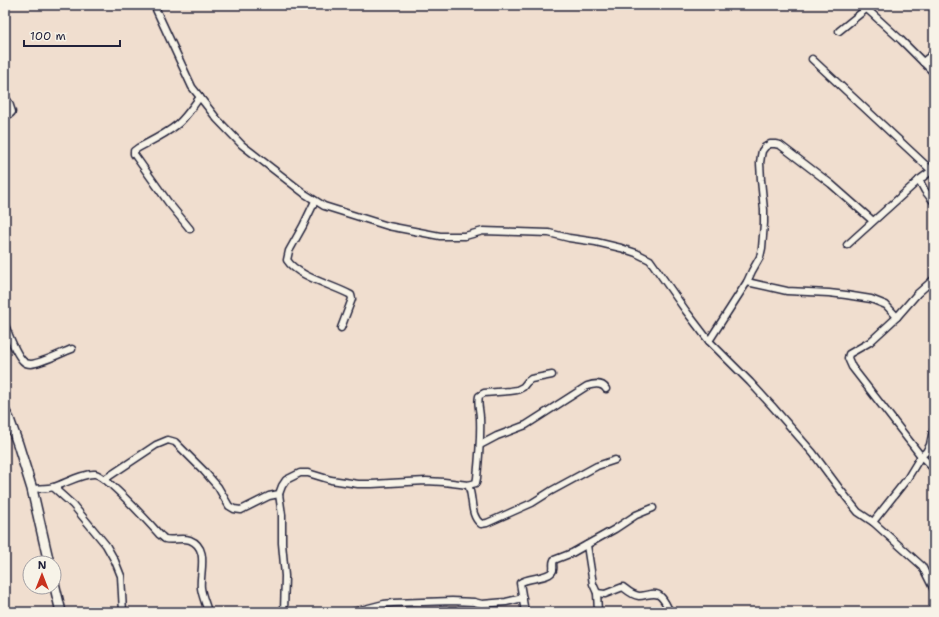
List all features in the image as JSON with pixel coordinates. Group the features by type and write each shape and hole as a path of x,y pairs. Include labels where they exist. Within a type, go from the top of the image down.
{"street":[{"path":"154,5 192,87 217,119 242,144 305,194 324,206 388,226 440,236 465,236 483,231 549,233 621,248 650,260 686,312 709,341 750,382 813,453 858,512 873,522 922,566 934,590"},
{"path":"839,31 869,7 934,73"},
{"path":"923,62 934,53"},
{"path":"812,59 933,170 918,180 847,245"},
{"path":"5,97 12,112 5,115"},
{"path":"190,229 168,202 134,154 134,151 179,123 200,97"},
{"path":"709,341 747,282 760,257 764,223 760,163 762,151 765,147 770,144 780,145 831,184 873,221"},
{"path":"918,180 934,202"},
{"path":"315,201 289,251 287,260 299,271 351,295 352,299 341,328"},
{"path":"934,279 917,294 897,317 870,342 849,354 848,358 852,367 921,456 934,469"},
{"path":"747,282 786,291 835,294 871,299 886,305 897,317"},
{"path":"5,325 15,349 23,361 30,364 72,349"},
{"path":"284,612 285,576 282,543 282,515 279,494 286,480 300,473 308,473 331,480 358,484 426,481 468,485 476,483 478,478 480,445 479,396 484,393 517,390 523,387 526,382 531,379 552,375"},
{"path":"480,445 526,424 591,384 601,384 606,389"},
{"path":"5,412 18,444 32,489 48,555"},
{"path":"873,522 907,479 921,456 932,446 932,435 934,430"},
{"path":"105,479 156,445 168,440 175,442 204,471 218,487 229,506 234,509 241,510 269,496 279,494"},
{"path":"468,485 476,521 481,524 487,523 532,503 597,466 615,460"},
{"path":"32,489 53,487 77,477 96,474 105,479 165,539 189,539 199,547 202,553 201,588 208,612"},
{"path":"53,487 73,504 106,545 115,561 121,576 123,612"},
{"path":"525,612 520,588 520,583 522,581 538,578 551,572 553,569 552,563 554,560 572,553 586,544 615,530 636,515 653,508"},
{"path":"586,544 593,584 597,593 598,612"},
{"path":"597,593 606,594 623,587 631,594 639,596 654,593 659,594 665,601 670,612"},
{"path":"57,595 61,612"},
{"path":"353,612 393,603 452,601 482,604 506,602 523,598"}]}
